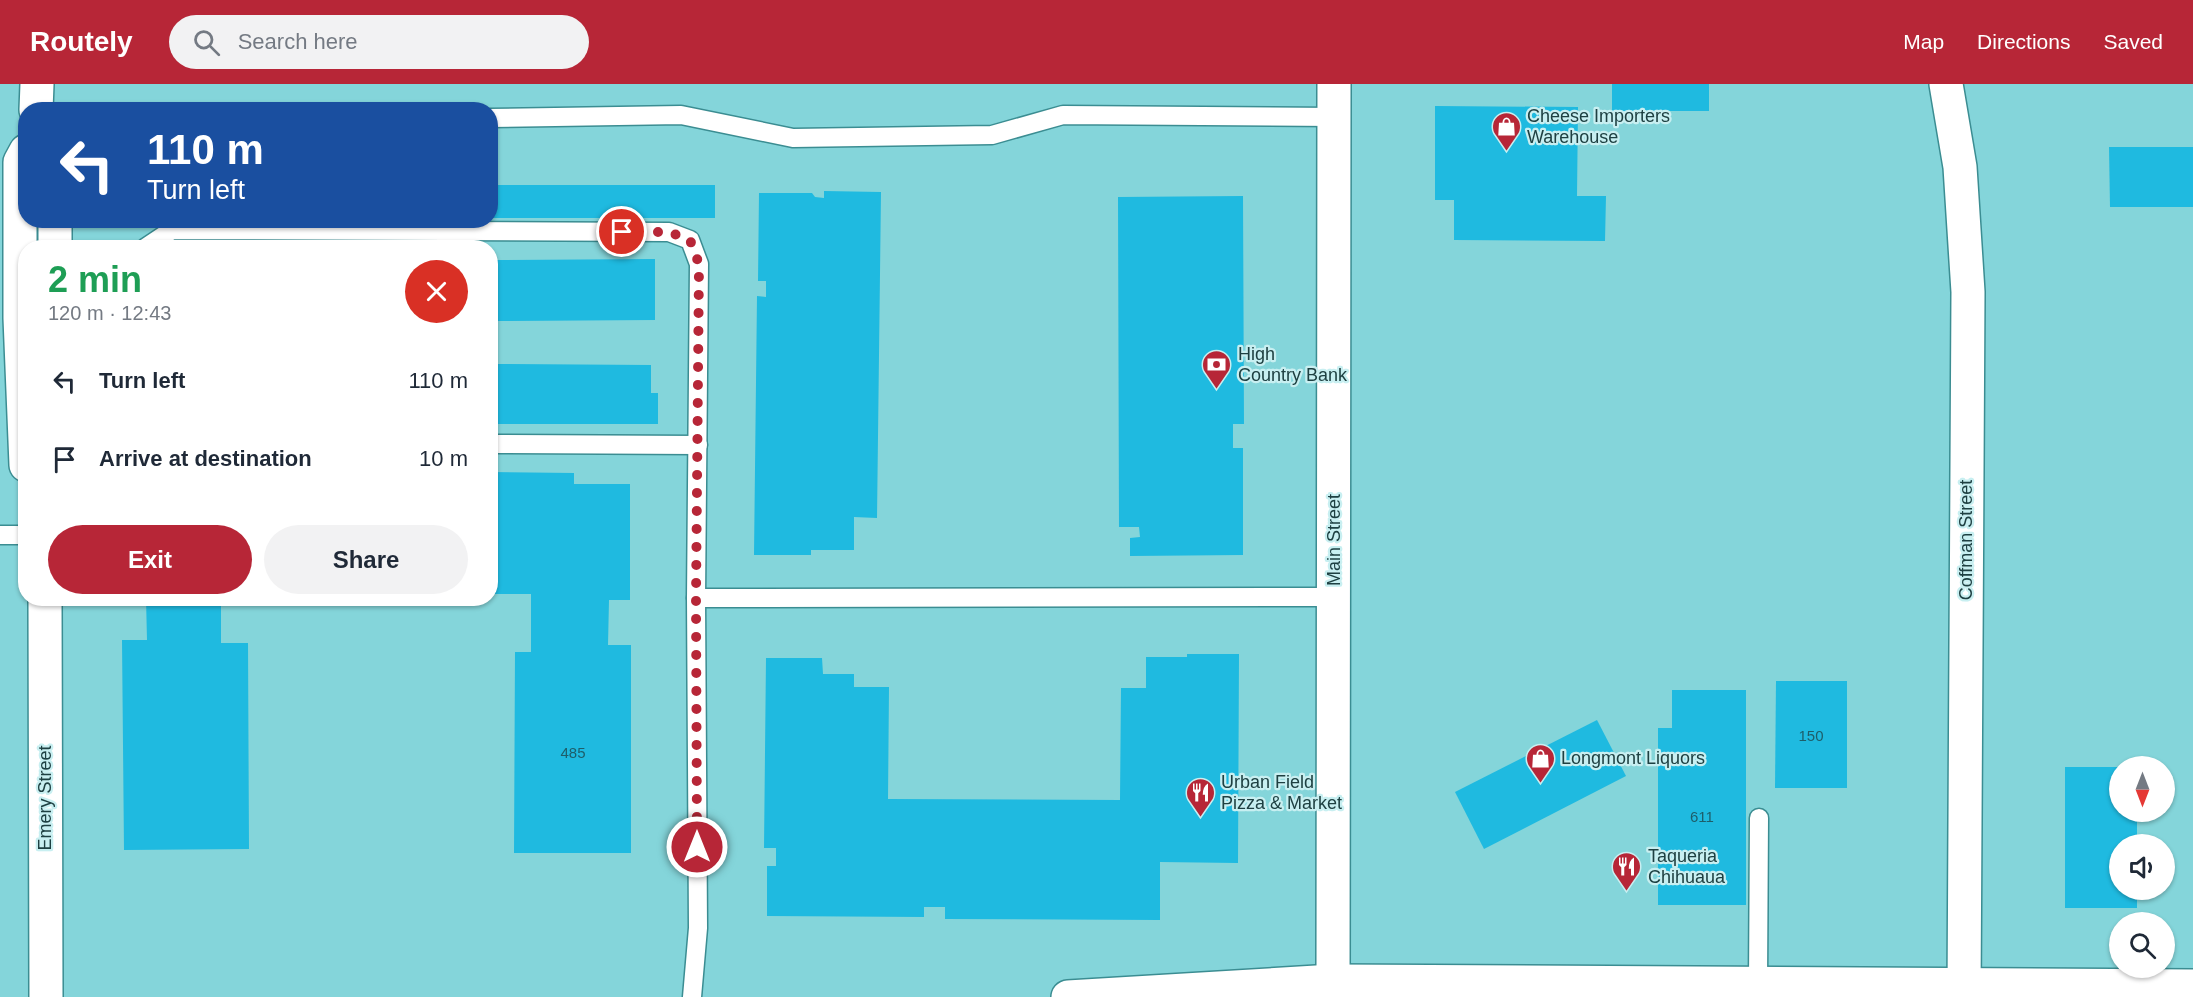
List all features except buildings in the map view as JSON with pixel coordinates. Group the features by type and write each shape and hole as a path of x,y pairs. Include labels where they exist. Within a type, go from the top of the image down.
{"main road":[{"path":"36,102 37,84"},
{"name":"Main Street","path":"1333,989 1334,84"},
{"name":"Coffman Street","path":"1946,84 1960,167 1968,292 1964,991"},
{"path":"18,193 10,318 18,392"},
{"name":"Emery Street","path":"45,606 46,997"},
{"path":"1068,997 1333,989 1658,990 1758,983 1964,991 2193,986"}],"lane":[{"path":"498,118 681,115 793,138 992,135 1063,115 1335,117"},
{"path":"157,240 172,230 275,238 669,232 690,240 699,264 696,598 698,928 692,997"},
{"path":"498,444 698,445"},
{"path":"0,535 18,535"},
{"path":"696,598 1334,597"},
{"path":"1758,983 1759,818"}],"place":[{"name":"Cheese Importers Warehouse","path":"1506,152"},
{"name":"High Country Bank","path":"1217,390"},
{"name":"Longmont Liquors","path":"1540,784"},
{"name":"Urban Field Pizza & Market","path":"1200,818"},
{"name":"Taqueria Chihuaua","path":"1627,892"}],"route":[{"path":"622,232 669,232 690,240 699,264 696,598 697,847"}]}
